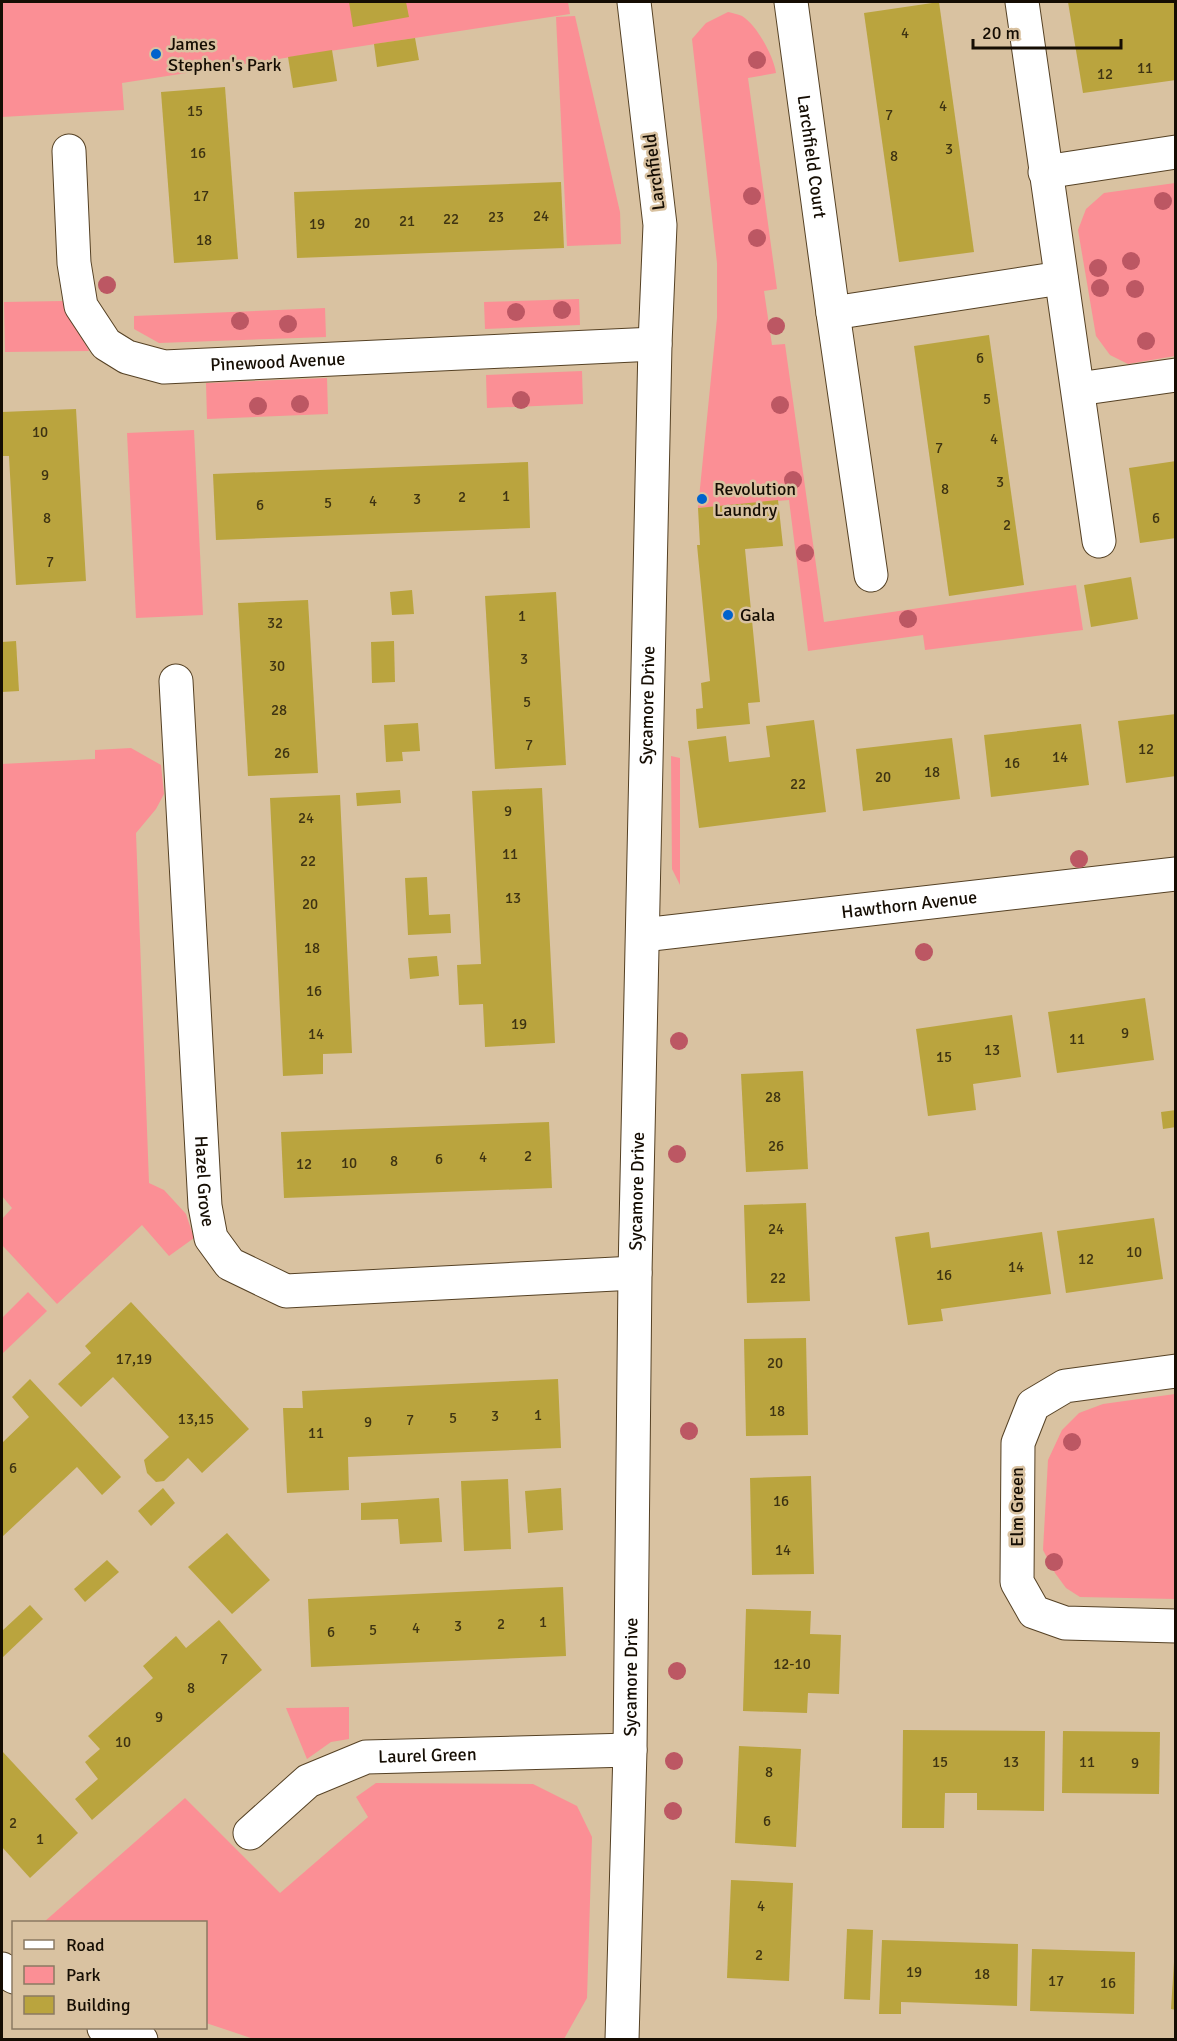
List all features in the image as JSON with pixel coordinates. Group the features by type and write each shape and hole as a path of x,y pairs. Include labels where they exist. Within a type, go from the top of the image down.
{"street":[{"name":"Larchfield","path":"634,2 660,225 655,344"},
{"name":"Larchfield Court","path":"791,2 832,313 871,575"},
{"path":"1022,2 1100,541"},
{"name":"Pinewood Avenue","path":"69,151 74,263 81,306 106,344 127,357 164,367 655,344"},
{"path":"1045,172 1176,152"},
{"path":"832,313 1061,278"},
{"name":"Sycamore Drive","path":"622,2040 630,1749 635,1273 655,344"},
{"path":"1078,389 1176,375"},
{"name":"Hazel Grove","path":"176,681 205,1206 211,1238 230,1264 286,1291 635,1273"},
{"name":"Hawthorn Avenue","path":"643,935 1176,874"},
{"name":"Elm Green","path":"1176,1371 1065,1386 1034,1405 1018,1443 1017,1570 1017,1582 1034,1612 1065,1623 1176,1626"},
{"name":"Laurel Green","path":"250,1833 308,1781 366,1757 630,1749"},
{"path":"107,2029 141,2040"}],"green space":[{"name":"James Stephen's Park","path":"2,2 568,2 570,14 122,83 124,110 2,117"},
{"path":"728,12 748,20 759,34 775,66 776,73 748,78 777,289 764,291 772,345 785,344 824,622 1076,585 1083,630 925,650 923,635 808,651 789,500 698,508 717,318 717,263 692,39 706,23"},
{"path":"575,16 620,212 621,244 567,246 556,17"},
{"path":"1175,183 1175,356 1128,364 1110,355 1096,336 1078,230 1086,209 1104,193"},
{"path":"579,299 580,325 485,329 484,302"},
{"path":"63,301 89,351 5,352 4,302"},
{"path":"325,308 326,337 159,343 134,329 134,316"},
{"path":"582,371 583,404 487,408 486,375"},
{"path":"327,378 328,414 207,419 206,383"},
{"path":"194,430 203,615 136,618 127,433"},
{"path":"131,748 161,765 164,794 156,809 136,833 149,1183 164,1190 186,1214 194,1238 169,1256 142,1225 57,1304 2,1245 2,1219 12,1208 2,1196 2,764 95,759 95,750"},
{"path":"671,756 680,758 680,885 672,869"},
{"path":"28,1292 47,1311 2,1354 2,1318"},
{"path":"1175,1394 1175,1599 1080,1597 1066,1588 1043,1550 1048,1460 1062,1430 1079,1413 1103,1404"},
{"path":"349,1707 349,1739 331,1742 307,1759 286,1708"},
{"path":"376,1783 533,1784 577,1806 592,1837 587,1998 564,2039 257,2040 207,2023 207,1921 45,1921 185,1798 280,1893 368,1817 356,1797"}],"building":[{"path":"349,2 406,2 409,17 353,27"},
{"path":"939,2 974,252 899,262 864,13"},
{"path":"1068,2 1176,2 1176,80 1083,93"},
{"path":"415,38 419,60 377,67 374,44"},
{"path":"332,50 337,81 293,88 288,57"},
{"path":"225,87 238,259 174,263 161,92"},
{"path":"561,182 564,248 297,258 294,192"},
{"path":"989,335 1024,585 949,596 914,346"},
{"path":"76,409 86,581 16,585 9,456 2,456 2,412"},
{"path":"1176,461 1176,538 1140,543 1129,468"},
{"path":"528,462 530,528 216,540 213,474"},
{"name":"Gala","path":"778,500 783,546 745,549 760,702 748,703 750,724 697,729 696,709 703,708 701,683 710,681 697,545 700,545 698,508"},
{"path":"1131,577 1138,619 1091,627 1084,585"},
{"path":"412,590 414,614 392,615 390,592"},
{"path":"556,592 566,765 495,769 485,596"},
{"path":"308,600 318,773 248,776 238,603"},
{"path":"16,641 19,691 2,692 2,642"},
{"path":"394,641 395,682 372,683 371,642"},
{"path":"1176,714 1176,776 1126,783 1118,721"},
{"path":"814,720 826,812 699,828 688,741 726,736 729,762 770,757 766,726"},
{"path":"418,723 420,751 402,752 403,761 386,762 384,725"},
{"path":"1081,724 1089,785 991,797 984,735"},
{"path":"952,738 960,799 863,811 856,749"},
{"path":"542,788 555,1043 485,1047 483,1004 459,1005 457,965 481,964 472,791"},
{"path":"400,790 401,803 357,806 356,793"},
{"path":"340,795 352,1053 323,1054 323,1074 283,1076 270,798"},
{"path":"427,877 429,915 450,914 451,933 408,935 405,878"},
{"path":"437,956 439,976 410,979 408,958"},
{"path":"1145,998 1154,1060 1057,1073 1048,1012"},
{"path":"1012,1015 1021,1077 973,1084 976,1110 928,1116 916,1029"},
{"path":"803,1071 808,1169 746,1172 741,1074"},
{"path":"1176,1110 1176,1127 1163,1129 1161,1112"},
{"path":"549,1122 552,1188 284,1198 281,1132"},
{"path":"806,1203 810,1301 747,1303 744,1205"},
{"path":"1154,1218 1163,1279 1066,1293 1057,1231"},
{"path":"929,1232 931,1248 1042,1232 1051,1294 941,1309 943,1321 908,1325 895,1237"},
{"path":"131,1302 249,1429 202,1473 188,1458 164,1481 156,1482 147,1473 144,1460 169,1437 113,1377 81,1407 58,1384 91,1353 85,1346"},
{"path":"806,1338 808,1435 746,1436 744,1339"},
{"path":"30,1379 121,1477 102,1495 77,1467 2,1537 2,1443 29,1417 12,1397"},
{"path":"558,1379 561,1448 348,1457 349,1490 287,1493 283,1408 303,1408 302,1391"},
{"path":"811,1476 814,1574 752,1575 750,1478"},
{"path":"508,1479 511,1549 464,1551 461,1481"},
{"path":"163,1488 175,1503 151,1526 138,1511"},
{"path":"561,1488 563,1530 528,1533 525,1491"},
{"path":"439,1498 442,1542 400,1544 398,1519 361,1520 361,1503"},
{"path":"227,1533 270,1580 232,1614 188,1567"},
{"path":"107,1560 119,1572 85,1602 74,1589"},
{"path":"563,1587 566,1656 311,1667 308,1599"},
{"path":"30,1605 43,1619 2,1658 2,1631"},
{"path":"746,1609 811,1611 810,1634 841,1635 839,1694 808,1693 807,1713 743,1711"},
{"path":"219,1620 262,1670 92,1820 75,1799 98,1779 85,1762 100,1749 88,1736 153,1678 143,1666 176,1636 186,1648"},
{"path":"903,1730 1045,1731 1044,1811 977,1810 977,1793 945,1793 944,1828 902,1828"},
{"path":"1063,1731 1160,1732 1159,1794 1062,1793"},
{"path":"739,1746 801,1749 796,1847 735,1843"},
{"path":"2,1751 78,1833 30,1878 2,1847"},
{"path":"731,1880 793,1883 789,1981 727,1978"},
{"path":"847,1929 873,1930 870,2000 844,1999"},
{"path":"882,1940 1018,1944 1017,2006 901,2002 901,2014 879,2014"},
{"path":"1032,1949 1135,1952 1134,2014 1030,2011"},
{"path":"1174,1962 1176,1962 1176,2010 1171,2009"}],"place":[{"name":"James Stephen's Park","path":"156,54"},
{"name":"Revolution Laundry","path":"702,499"},
{"name":"Gala","path":"728,615"}]}
